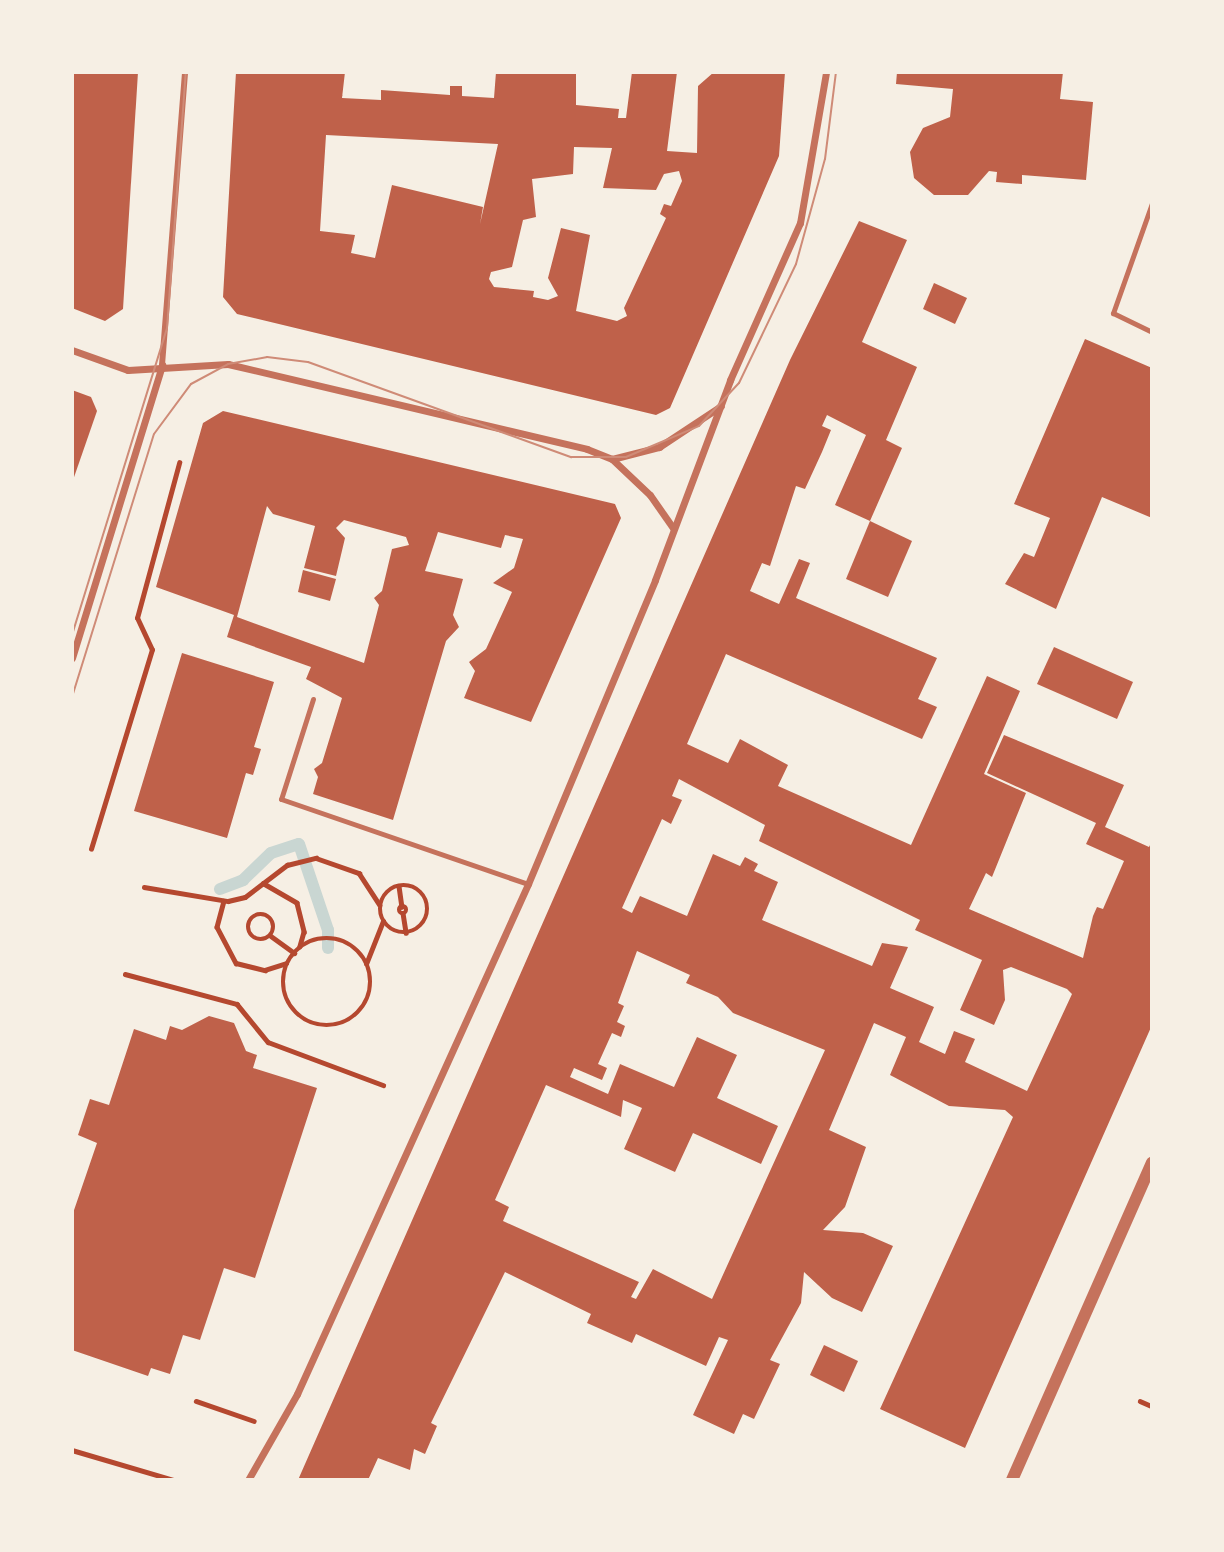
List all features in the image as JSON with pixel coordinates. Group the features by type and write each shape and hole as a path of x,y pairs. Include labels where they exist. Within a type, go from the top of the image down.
{"street":[{"path":"72,658 162,365 185,72"},
{"path":"248,1480 307,1372 528,884 800,223 826,72"},
{"path":"72,350 128,370 162,365 228,364 612,459 659,447 724,403"},
{"path":"612,459 650,495 673,528"},
{"path":"1012,1480 1152,1163"}],"lane":[{"path":"1152,203 1112,313 1152,332"},
{"path":"313,699 281,799 528,884"}],"path":[{"path":"91,849 152,650 137,618 179,463"},
{"path":"144,887 224,901 264,883 306,859 359,873 380,905 383,921 366,964 367,999 355,1016 326,1026 296,1013 285,995 287,963 300,947 331,938 351,944 366,964"},
{"path":"264,883 297,903 304,932 300,947"},
{"path":"380,905 399,886"},
{"path":"399,886 406,933"},
{"path":"399,886 418,889 429,909 423,924 406,933"},
{"path":"224,901 217,927 236,963 265,970 287,963"},
{"path":"271,936 267,916 251,918 249,935 271,936 294,953"},
{"path":"383,921 406,933"},
{"path":"125,974 237,1004 268,1042 383,1085"},
{"path":"196,1401 239,1414"},
{"path":"1140,1401 1151,1406"},
{"path":"72,1450 174,1480"}],"building":[{"path":"72,72 138,72 123,309 105,321 72,308"},
{"path":"236,72 345,72 342,98 381,100 381,90 450,95 450,86 462,86 462,96 494,98 496,72 576,72 576,105 619,109 618,118 626,118 632,72 677,72 667,151 697,153 698,86 714,72 785,72 779,156 670,408 656,415 237,314 223,297","holes":["326,135 498,144 480,224 483,207 392,185 375,258 351,253 355,235 320,231","574,147 612,148 603,188 656,190 664,174 679,171 682,181 671,206 664,204 660,214 666,218 624,308 627,316 617,321 576,311 590,235 561,228 548,278 558,296 548,300 533,297 534,291 494,287 489,279 491,272 512,267 523,220 536,217 532,179 573,174"]},
{"path":"897,72 1063,72 1060,99 1093,102 1086,180 1022,175 1022,184 996,182 997,172 989,171 968,195 934,195 914,178 910,152 923,128 950,117 953,89 896,84"},
{"path":"859,221 907,240 862,342 917,367 886,440 902,448 870,521 835,505 866,435 827,415 822,426 831,430 822,452 805,489 796,486 770,566 762,563 750,591 779,604 799,559 810,563 796,598 937,658 918,699 937,707 922,739 726,654 687,744 728,763 740,739 788,765 778,786 911,845 987,676 1020,691 984,774 1026,793 992,877 986,873 969,909 1083,958 1093,916 1097,907 1103,909 1124,861 1086,844 1096,823 987,773 1004,735 1124,785 1105,827 1149,847 1152,841 1152,1025 965,1448 880,1409 1013,1117 1005,1110 949,1106 890,1075 906,1037 874,1023 829,1130 866,1147 845,1207 823,1230 863,1233 893,1246 862,1312 832,1298 804,1272 801,1303 770,1360 780,1364 754,1419 743,1414 734,1434 693,1415 728,1340 719,1337 706,1366 636,1334 632,1343 587,1323 591,1314 505,1272 431,1423 437,1426 425,1454 414,1449 410,1470 378,1458 368,1480 298,1480 790,360","holes":["679,779 765,825 759,841 920,920 915,930 982,960 960,1010 994,1025 1005,1000 1003,970 1011,967 1067,989 1072,994 1027,1091 965,1062 975,1039 954,1031 945,1054 919,1042 934,1007 890,988 908,947 882,943 872,966 762,920 778,882 754,871 758,864 745,857 740,866 713,854 687,916 640,896 632,913 622,908 662,819 671,824 682,800 672,796","637,951 690,975 686,983 718,997 733,1013 825,1050 712,1299 653,1269 636,1299 631,1297 639,1282 503,1221 509,1207 495,1200 546,1085 621,1117 623,1100 642,1108 624,1149 675,1172 693,1133 761,1164 778,1126 717,1098 737,1055 697,1037 674,1087 620,1064 608,1094 570,1077 574,1068 602,1080 607,1068 598,1064 612,1033 621,1037 625,1026 617,1022 624,1006 618,1003"]},
{"path":"934,283 967,298 955,324 923,309"},
{"path":"1085,339 1152,368 1152,518 1102,497 1056,609 1005,584 1024,553 1034,557 1050,518 1014,504"},
{"path":"72,390 91,397 97,411 72,483"},
{"path":"223,411 615,504 621,518 531,722 464,698 475,671 469,662 486,649 512,592 493,583 514,568 523,539 505,535 501,548 438,532 425,571 463,579 453,615 459,627 446,641 393,820 313,794 318,777 314,769 322,763 342,698 306,679 311,667 227,637 234,615 156,587 203,423","holes":["267,506 273,514 315,526 304,568 336,576 345,538 336,528 344,520 406,537 409,545 392,549 382,591 374,598 379,605 364,663 237,617"]},
{"path":"870,521 912,541 888,597 846,579"},
{"path":"303,570 336,579 330,601 298,592"},
{"path":"1054,647 1133,682 1117,719 1037,684"},
{"path":"182,653 274,682 254,747 261,749 253,775 246,773 227,838 134,811"},
{"path":"209,1016 234,1023 246,1051 257,1055 253,1068 317,1088 255,1278 224,1268 200,1340 183,1335 170,1374 151,1368 148,1376 72,1350 72,1216 97,1143 78,1135 90,1099 109,1105 134,1029 166,1040 170,1026 182,1030"},
{"path":"824,1345 858,1361 844,1392 810,1375"}],"waterway":[{"path":"220,889 243,880 271,853 299,844 328,930 328,948"}],"tram line":[{"path":"72,635 167,328 186,72"},
{"path":"72,697 154,434 191,384 228,364 267,357 308,362 571,457 626,457 699,426 739,383 796,264 825,159 836,72"}]}
